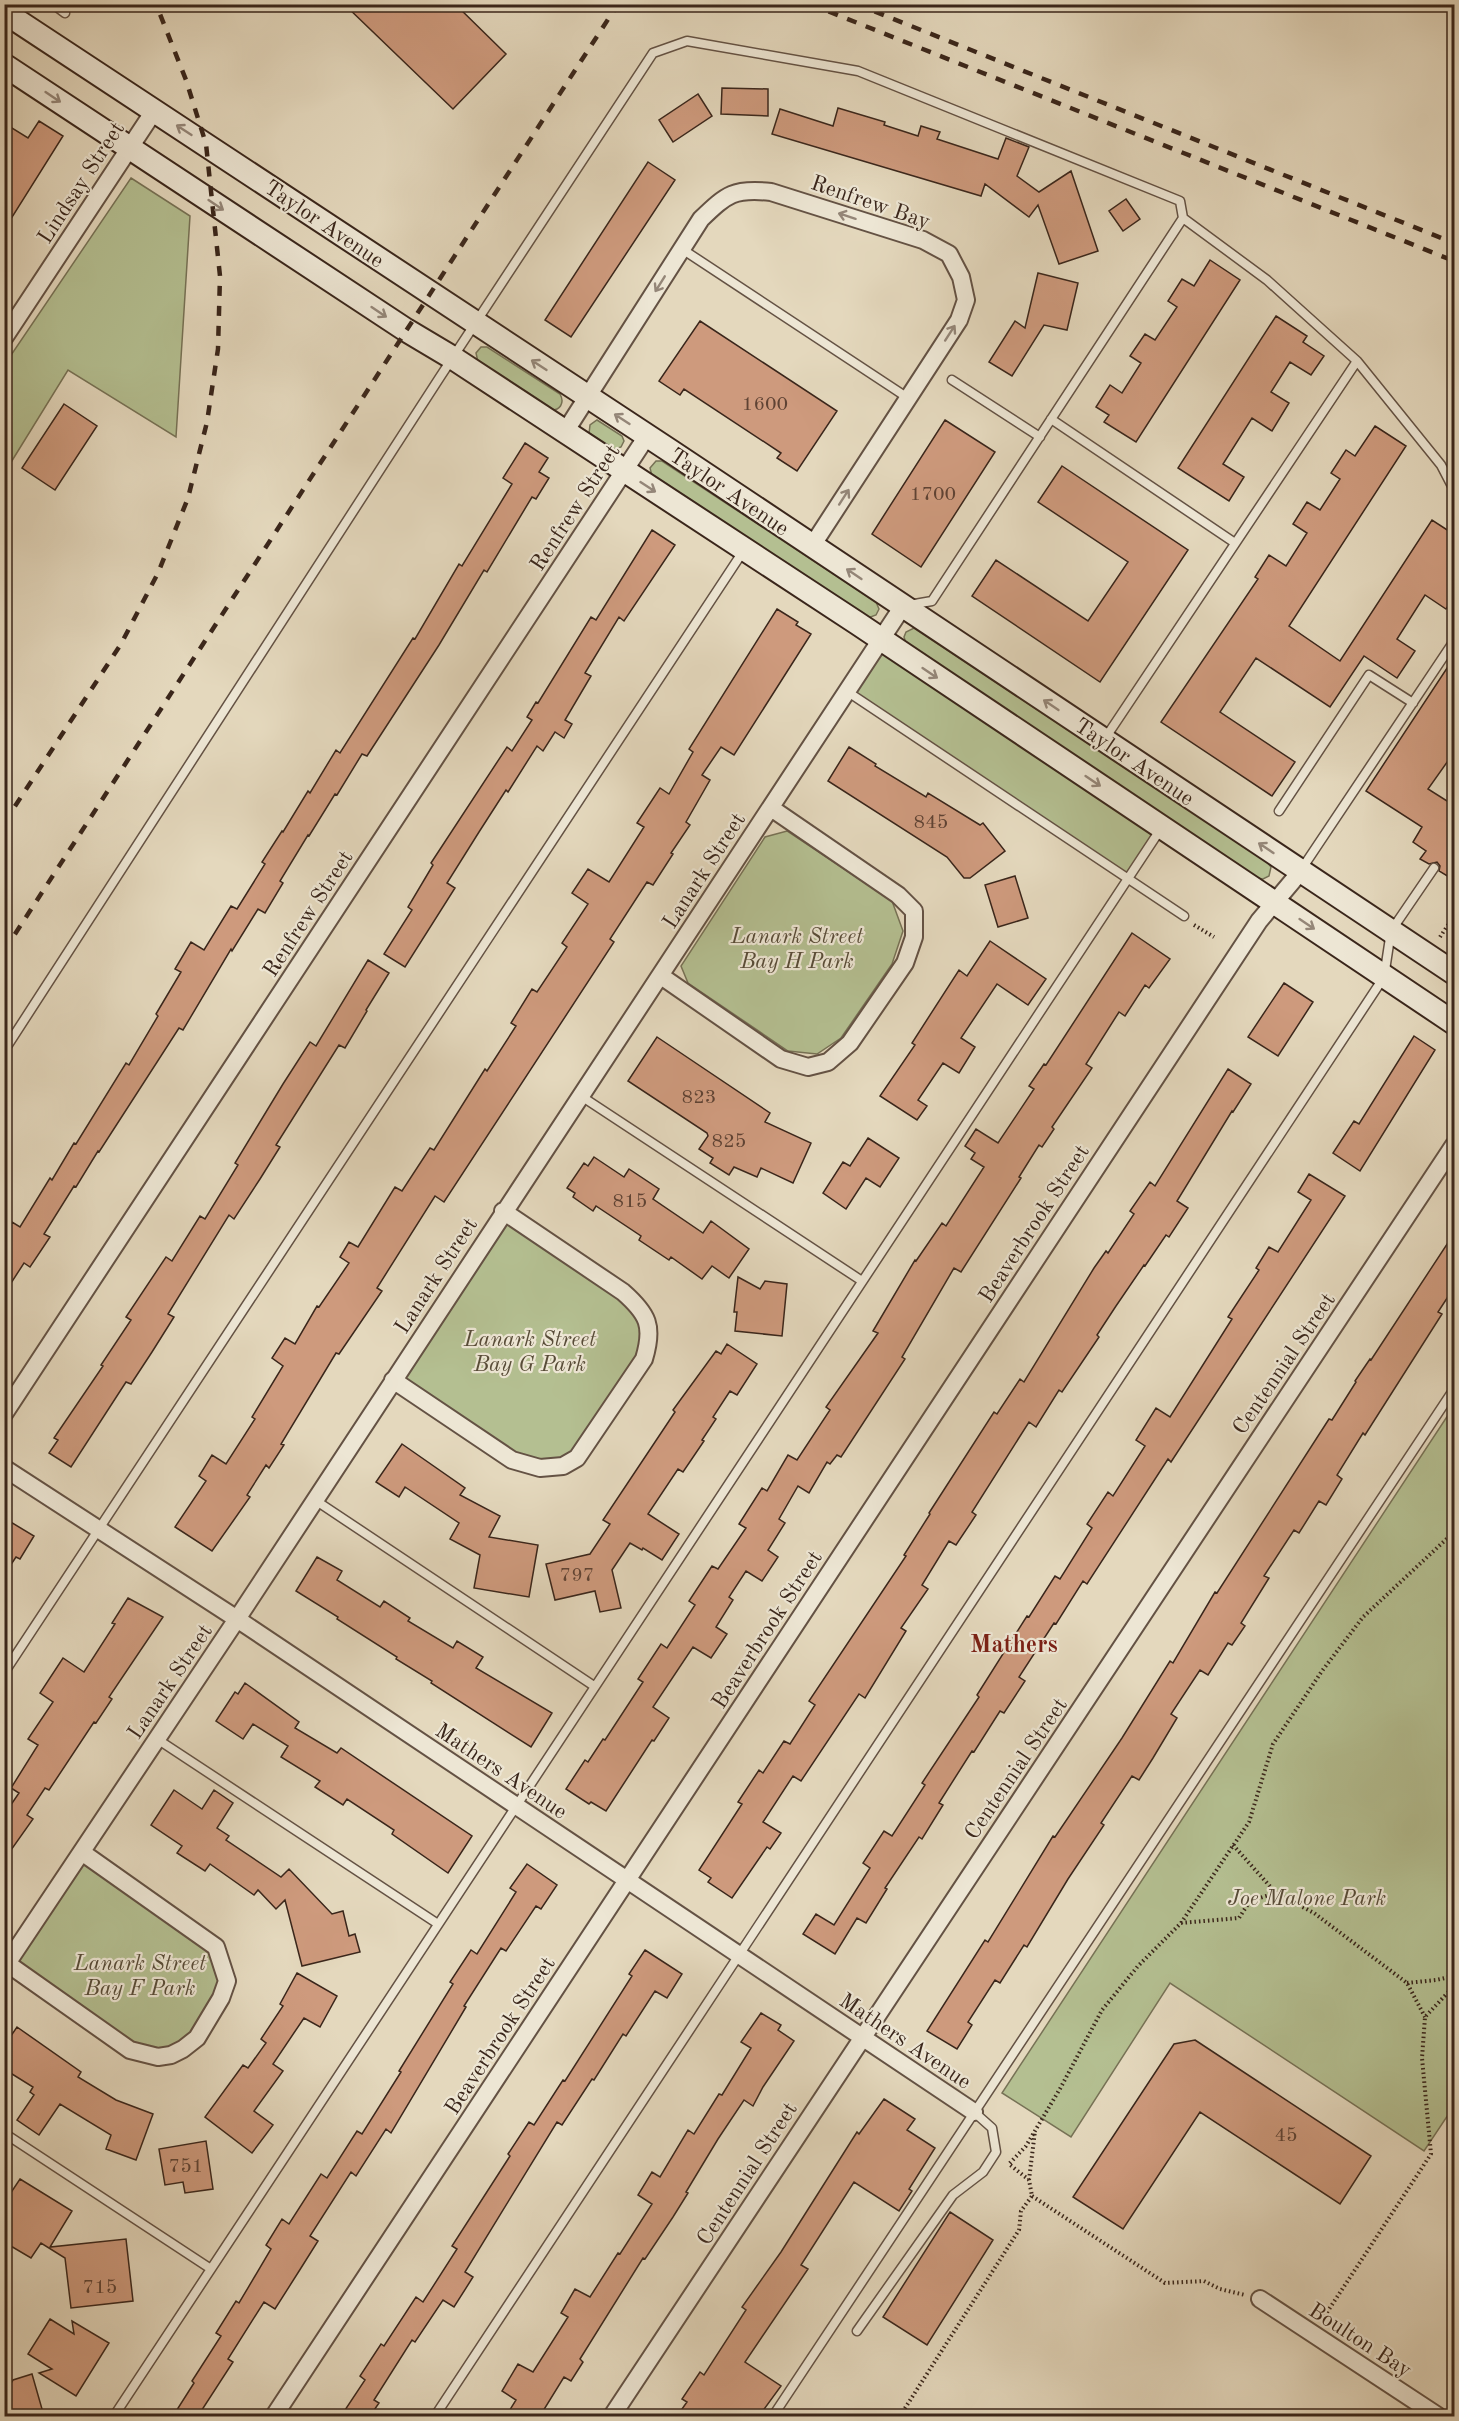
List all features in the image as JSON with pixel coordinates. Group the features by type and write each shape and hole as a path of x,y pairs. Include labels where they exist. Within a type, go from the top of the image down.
{"main road":[{"name":"Taylor Avenue","path":"4,12 477,323 1455,973"},
{"name":"Taylor Avenue","path":"4,65 882,640 1384,976 1452,1018"}],"street":[{"name":"Lindsay Street","path":"4,338 154,111"},
{"name":"Renfrew Bay","path":"565,432 701,219 724,197 747,189 771,192 912,236 949,254 961,277 966,300 958,320 812,546"},
{"name":"Renfrew Street","path":"4,1414 647,436"},
{"name":"Lanark Street","path":"6,1966 83,1853 503,1211 661,976 903,606"},
{"path":"661,976 781,1059 808,1067 828,1062 850,1043 905,963 914,937 914,911 898,895 771,808"},
{"name":"Beaverbrook Street","path":"274,2416 1274,902 1301,871"},
{"name":"Centennial Street","path":"612,2416 1455,1144"},
{"path":"393,1380 512,1460 540,1468 563,1466 577,1458 644,1359 649,1342 648,1326 641,1307 623,1292 503,1211"},
{"name":"Mathers Avenue","path":"4,1468 237,1619 974,2112"},
{"path":"6,1966 130,2050 158,2057 171,2055 197,2038 221,1998 227,1981 216,1947 83,1853"},
{"name":"Boulton Bay","path":"1260,2299 1438,2416"}],"lane":[{"path":"53,4 65,13"},
{"path":"4,1052 653,53 687,41 858,71 1180,201 1183,218 932,601 903,606"},
{"path":"1183,218 1267,280 1357,361 1441,465 1455,490"},
{"path":"682,249 908,398"},
{"path":"1104,740 1357,361"},
{"path":"952,380 1040,437"},
{"path":"1051,419 1235,543"},
{"path":"4,1673 744,550"},
{"path":"1301,871 1455,641"},
{"path":"1279,811 1369,675 1413,703"},
{"path":"848,692 1187,920"},
{"path":"114,2416 1162,827"},
{"path":"435,2416 1384,976 1391,931 1434,868"},
{"path":"581,1096 862,1281"},
{"path":"773,2416 1455,1389"},
{"path":"315,1500 594,1686"},
{"path":"157,1739 438,1923"},
{"path":"857,2331 953,2195 983,2172 996,2152 992,2128 974,2112"},
{"path":"4,2133 211,2269"}],"path":[{"path":"1440,937 1455,916"},
{"path":"1187,920 1214,937"},
{"path":"1029,2181 1009,2164 1026,2146 1102,2010 1138,1966 1181,1923 1249,1822 1273,1744 1322,1671 1364,1617 1455,1532"},
{"path":"1233,1845 1276,1893 1314,1913 1407,1983 1425,2017 1422,2058 1431,2154 1313,2334"},
{"path":"1181,1923 1239,1918 1250,1901 1276,1893"},
{"path":"1407,1983 1455,1976"},
{"path":"1425,2017 1455,1986"},
{"path":"1035,2127 1029,2181 1032,2196 1165,2283 1204,2281 1220,2289 1260,2299"},
{"path":"900,2416 1019,2230 1021,2211 1032,2196"}],"green space":[{"path":"131,178 190,216 176,437 68,370 5,472 5,364"},
{"path":"481,347 487,347 560,394 561,406 550,410 478,362 476,353"},
{"path":"597,420 622,436 624,441 621,447 613,450 589,434 590,425"},
{"path":"656,461 662,461 876,602 879,609 876,615 868,618 652,476 650,468"},
{"path":"914,628 1267,862 1271,867 1269,876 1263,879 1257,878 906,643 904,637 906,632"},
{"path":"882,640 1162,827 1128,879 848,692"},
{"name":"Lanark Street Bay H Park","path":"787,831 892,901 903,931 892,964 841,1038 817,1054 788,1051 688,983 681,966 765,837"},
{"name":"Lanark Street Bay G Park","path":"503,1211 623,1292 649,1342 577,1458 540,1468 393,1380"},
{"name":"Joe Malone Park","path":"1454,1406 1454,2106 1424,2151 1170,1983 1071,2137 1002,2093"},
{"name":"Lanark Street Bay F Park","path":"83,1853 198,1933 227,1981 183,2049 143,2054 8,1964"}],"building":[{"path":"344,4 455,4 506,54 453,109"},
{"path":"722,88 768,89 768,116 721,114"},
{"path":"698,94 712,116 673,142 659,120"},
{"path":"838,108 885,122 884,125 918,136 921,126 940,132 937,139 998,159 1006,138 1029,147 1017,176 1039,192 1071,171 1098,251 1059,264 1038,205 1029,217 985,184 981,196 772,134 780,109 833,126"},
{"path":"39,121 63,136 4,230 4,123 28,138"},
{"path":"648,162 675,180 571,337 545,320"},
{"path":"1126,199 1140,219 1123,231 1109,211"},
{"path":"1210,260 1240,280 1136,442 1104,422 1109,415 1096,407 1110,385 1122,393 1141,363 1130,356 1145,334 1155,340 1177,307 1168,301 1182,279 1194,286"},
{"path":"1038,273 1078,283 1067,330 1044,325 1012,376 989,362 1015,321 1025,328"},
{"path":"1276,316 1307,336 1303,342 1324,356 1311,375 1290,362 1271,392 1289,403 1272,431 1252,418 1223,464 1244,477 1229,501 1178,468"},
{"path":"700,321 837,411 797,471 777,458 781,453 684,389 680,395 659,381"},
{"path":"64,404 97,426 55,490 22,468"},
{"path":"945,420 995,452 921,567 872,534"},
{"path":"1375,426 1406,446 1289,626 1340,661 1432,520 1455,535 1455,562 1448,572 1455,577 1455,596 1446,609 1425,595 1397,639 1415,651 1397,678 1364,656 1330,707 1256,658 1220,712 1295,762 1272,796 1161,722 1258,579 1255,577 1269,555 1286,566 1307,533 1293,524 1307,502 1320,510 1340,479 1331,473 1346,450 1355,456"},
{"path":"525,443 548,458 539,472 549,478 536,499 532,497 487,572 484,570 439,645 367,756 362,754 337,795 335,794 308,835 280,881 283,883 265,913 258,909 232,951 231,949 183,1030 179,1028 76,1187 74,1186 44,1234 50,1237 30,1267 24,1263 4,1294 4,1232 12,1222 20,1227 50,1178 52,1180 74,1143 76,1144 126,1063 129,1065 181,972 175,969 191,942 204,950 231,906 237,909 265,864 262,862 308,791 310,793 336,750 340,753 413,638 415,639 459,564 462,566 512,484 503,478"},
{"path":"1062,466 1188,550 1100,682 972,596 996,560 1088,621 1128,562 1038,502"},
{"path":"652,530 675,545 624,621 619,617 585,673 591,676 565,720 572,724 564,738 555,732 543,751 537,746 508,792 506,790 447,883 455,888 405,967 384,954 412,910 408,907 433,865 431,863 507,747 512,751 532,720 527,717 536,702 538,703 591,617 596,620"},
{"path":"777,609 798,622 796,625 811,634 734,755 721,747 702,775 710,780 686,822 690,825 671,853 673,854 653,885 647,882 610,939 614,942 444,1202 435,1196 377,1288 382,1291 339,1354 336,1353 281,1444 284,1445 269,1468 266,1465 247,1495 250,1497 212,1551 175,1527 206,1481 199,1476 212,1455 226,1464 255,1419 252,1417 283,1366 272,1358 285,1338 295,1344 317,1306 319,1307 349,1263 340,1257 349,1242 358,1247 395,1187 402,1191 430,1148 434,1150 485,1069 487,1071 516,1026 511,1023 532,989 537,992 567,947 562,943 588,904 572,893 588,869 609,882 644,827 637,823 660,788 669,794 693,752 689,749"},
{"path":"1455,656 1455,751 1428,789 1455,806 1455,869 1449,877 1439,871 1440,866 1437,862 1429,864 1420,859 1426,851 1413,842 1422,827 1366,791"},
{"path":"849,747 926,797 928,793 980,825 983,823 1005,851 970,878 964,878 947,857 828,781"},
{"path":"1015,876 1028,918 998,927 985,885"},
{"path":"1132,933 1170,959 1149,988 1145,985 1125,1016 1119,1012 1086,1064 1092,1068 1052,1127 1054,1129 1042,1147 1039,1145 1019,1177 1021,1178 961,1272 954,1268 902,1357 905,1359 841,1457 837,1455 830,1464 827,1462 809,1493 798,1486 779,1519 785,1523 768,1550 778,1557 762,1581 746,1571 729,1597 733,1600 716,1627 727,1634 711,1658 693,1647 653,1707 669,1718 606,1811 591,1802 589,1804 566,1789 585,1760 588,1762 603,1739 605,1740 643,1682 638,1679 661,1644 667,1648 695,1605 689,1601 712,1566 718,1569 746,1528 739,1524 762,1488 767,1491 788,1455 797,1460 830,1410 826,1407 878,1333 873,1331 915,1260 942,1223 946,1226 984,1167 971,1159 975,1153 965,1146 976,1129 998,1143 1034,1089 1029,1086 1044,1064 1046,1065"},
{"path":"990,941 1046,979 1028,1005 997,984 961,1038 975,1047 959,1073 943,1063 918,1100 927,1106 917,1120 880,1096 915,1045 912,1043 959,970 967,976"},
{"path":"368,960 389,973 367,1011 345,1048 339,1045 276,1145 280,1147 234,1219 229,1215 168,1314 174,1317 152,1352 131,1384 126,1382 71,1467 49,1453 58,1440 54,1438 131,1320 126,1317 166,1257 172,1261 200,1216 205,1219 238,1165 235,1163 283,1084 310,1042 316,1046"},
{"path":"1284,983 1313,1002 1278,1056 1248,1037"},
{"path":"1414,1036 1435,1050 1360,1171 1333,1153 1354,1121 1359,1124"},
{"path":"657,1037 770,1113 765,1122 811,1143 793,1183 761,1168 757,1177 734,1167 729,1175 710,1163 713,1158 699,1149 708,1136 707,1133 628,1081"},
{"path":"1228,1069 1251,1084 1177,1201 1188,1208 1169,1237 1166,1235 1144,1265 1097,1335 1099,1337 1062,1392 1059,1390 1036,1427 1029,1422 972,1512 976,1515 956,1545 949,1541 922,1585 928,1589 901,1628 906,1631 865,1698 859,1694 801,1781 793,1776 763,1822 781,1833 770,1849 767,1847 732,1898 708,1882 711,1878 699,1870 742,1804 738,1802 759,1770 763,1773 784,1741 790,1744 815,1705 809,1701 906,1556 904,1555 929,1513 994,1412 997,1414 1020,1379 1024,1382 1094,1268 1106,1251 1108,1253 1134,1214 1130,1211 1150,1182 1155,1186"},
{"path":"868,1138 899,1158 880,1187 866,1178 846,1209 823,1193 843,1162 850,1166"},
{"path":"594,1157 624,1177 629,1169 659,1189 653,1199 703,1233 711,1221 749,1249 729,1278 712,1266 702,1279 671,1257 669,1260 639,1240 641,1236 596,1206 593,1211 573,1197 575,1193 567,1188 584,1163 588,1166"},
{"path":"1309,1174 1345,1196 1171,1462 1168,1459 1087,1584 1083,1581 1056,1624 1054,1623 1019,1677 1025,1681 1004,1713 1000,1711 974,1752 972,1751 939,1803 943,1805 922,1839 919,1837 885,1888 887,1889 866,1923 857,1918 835,1954 803,1934 816,1914 834,1925 870,1868 863,1863 884,1831 892,1836 925,1785 922,1783 979,1697 977,1695 1027,1616 1029,1617 1055,1576 1060,1579 1092,1528 1087,1524 1108,1492 1113,1496 1145,1446 1136,1440 1156,1408 1170,1417 1232,1319 1228,1317 1259,1270 1256,1268 1269,1247 1278,1252 1311,1200 1298,1192"},
{"path":"1455,1232 1455,1286 1438,1312 1442,1314 1337,1475 1342,1479 1326,1505 1319,1501 1299,1533 1294,1530 1264,1576 1269,1578 1241,1623 1245,1626 1232,1645 1228,1643 1208,1675 1200,1670 1171,1714 1177,1718 1139,1780 1132,1776 1101,1823 1104,1825 1027,1947 1024,1945 1000,1983 995,1980 968,2022 972,2025 957,2049 927,2031 985,1940 988,1942 1053,1836 1055,1837 1122,1738 1170,1661 1173,1663 1215,1592 1217,1593 1329,1419 1332,1420 1355,1381"},
{"path":"738,1277 760,1289 765,1281 787,1284 782,1336 735,1331 737,1312 734,1312"},
{"path":"727,1344 757,1364 737,1395 730,1391 713,1417 716,1419 702,1440 704,1441 683,1472 678,1469 648,1514 679,1534 662,1560 630,1543 612,1570 621,1608 600,1612 595,1591 555,1600 546,1564 590,1554 610,1524 603,1520 675,1412 673,1410 716,1351 721,1354"},
{"path":"402,1444 465,1488 460,1495 500,1516 489,1537 538,1545 529,1597 474,1588 480,1555 450,1539 459,1523 405,1487 399,1497 376,1482"},
{"path":"4,1518 34,1536 20,1559 16,1557 4,1575"},
{"path":"317,1557 342,1571 337,1580 380,1607 384,1601 410,1618 408,1621 453,1648 457,1641 483,1657 476,1668 552,1713 531,1747 431,1683 432,1681 396,1659 397,1657 296,1591"},
{"path":"128,1598 163,1617 109,1697 112,1699 96,1723 94,1722 49,1790 45,1788 27,1815 33,1819 4,1860 4,1815 19,1793 11,1788 38,1745 28,1739 53,1702 40,1693 63,1658 84,1672 115,1624 112,1623"},
{"path":"245,1683 299,1722 295,1728 337,1753 341,1748 472,1836 448,1873 392,1834 394,1830 347,1799 343,1805 315,1787 320,1781 281,1757 288,1746 253,1724 243,1739 216,1721 235,1692 238,1694"},
{"path":"174,1790 202,1809 214,1790 233,1803 217,1828 229,1836 226,1840 281,1877 289,1869 332,1914 343,1911 349,1936 355,1934 360,1952 302,1966 285,1900 276,1909 258,1890 254,1895 210,1864 205,1871 177,1853 182,1846 151,1825"},
{"path":"527,1864 557,1885 541,1909 536,1906 506,1951 501,1948 464,2006 466,2007 391,2133 386,2129 356,2176 351,2172 310,2236 318,2241 275,2309 264,2302 228,2359 233,2362 198,2416 173,2416 221,2336 216,2333 236,2301 239,2303 271,2249 266,2245 282,2219 289,2224 321,2174 327,2178 357,2131 362,2134 453,1984 450,1982 471,1950 477,1954 516,1892 510,1888"},
{"path":"645,1950 682,1974 667,1998 655,1991 626,2036 623,2034 562,2125 557,2122 465,2272 473,2277 454,2307 443,2300 415,2342 412,2340 374,2400 379,2403 370,2416 341,2416 365,2380 360,2376 381,2344 384,2346 416,2297 423,2302 457,2249 452,2246 510,2156 508,2154 529,2122 534,2125 563,2080 565,2081 632,1976 629,1974"},
{"path":"297,1973 337,1996 320,2027 304,2018 273,2064 283,2071 254,2111 273,2125 252,2153 205,2117 243,2065 248,2068 266,2043 261,2039 283,2006 280,2004"},
{"path":"761,2013 781,2025 778,2030 794,2041 753,2106 744,2100 718,2139 673,2217 645,2259 643,2258 580,2359 583,2362 571,2381 564,2377 540,2416 506,2416 516,2400 502,2391 518,2364 533,2372 568,2317 561,2313 575,2289 590,2297 618,2253 620,2254 652,2204 638,2195 652,2172 660,2177 688,2130 694,2134 719,2094 722,2095 751,2048 741,2042"},
{"path":"17,2027 81,2072 78,2077 116,2100 153,2114 136,2160 106,2149 111,2135 60,2104 39,2135 17,2120 34,2095 30,2092 33,2087 4,2069 4,2046"},
{"path":"1195,2040 1371,2156 1340,2204 1200,2112 1123,2229 1073,2197 1174,2044"},
{"path":"884,2099 915,2119 907,2130 935,2148 909,2189 912,2191 899,2211 854,2182 801,2265 808,2269 745,2362 781,2386 759,2416 677,2416 687,2402 682,2399 700,2372 704,2375 746,2310 742,2307 781,2252 857,2132 859,2134"},
{"path":"206,2141 213,2189 185,2193 183,2182 165,2185 159,2149"},
{"path":"20,2179 72,2211 50,2247 126,2239 133,2301 71,2308 65,2258 41,2243 31,2258 4,2242 4,2203"},
{"path":"950,2212 993,2240 927,2345 883,2317"},
{"path":"50,2319 74,2334 72,2321 109,2343 76,2396 39,2373 52,2369 28,2354"},
{"path":"32,2374 44,2416 4,2416 4,2394 13,2380"}],"railway":[{"path":"4,823 121,644 158,573 188,498 207,422 218,349 220,276 206,144 186,80 156,4"},
{"path":"4,951 618,4"},
{"path":"810,4 1454,261"},
{"path":"856,4 1454,243"}],"district":[{"name":"Mathers","path":"1014,1644"}]}
